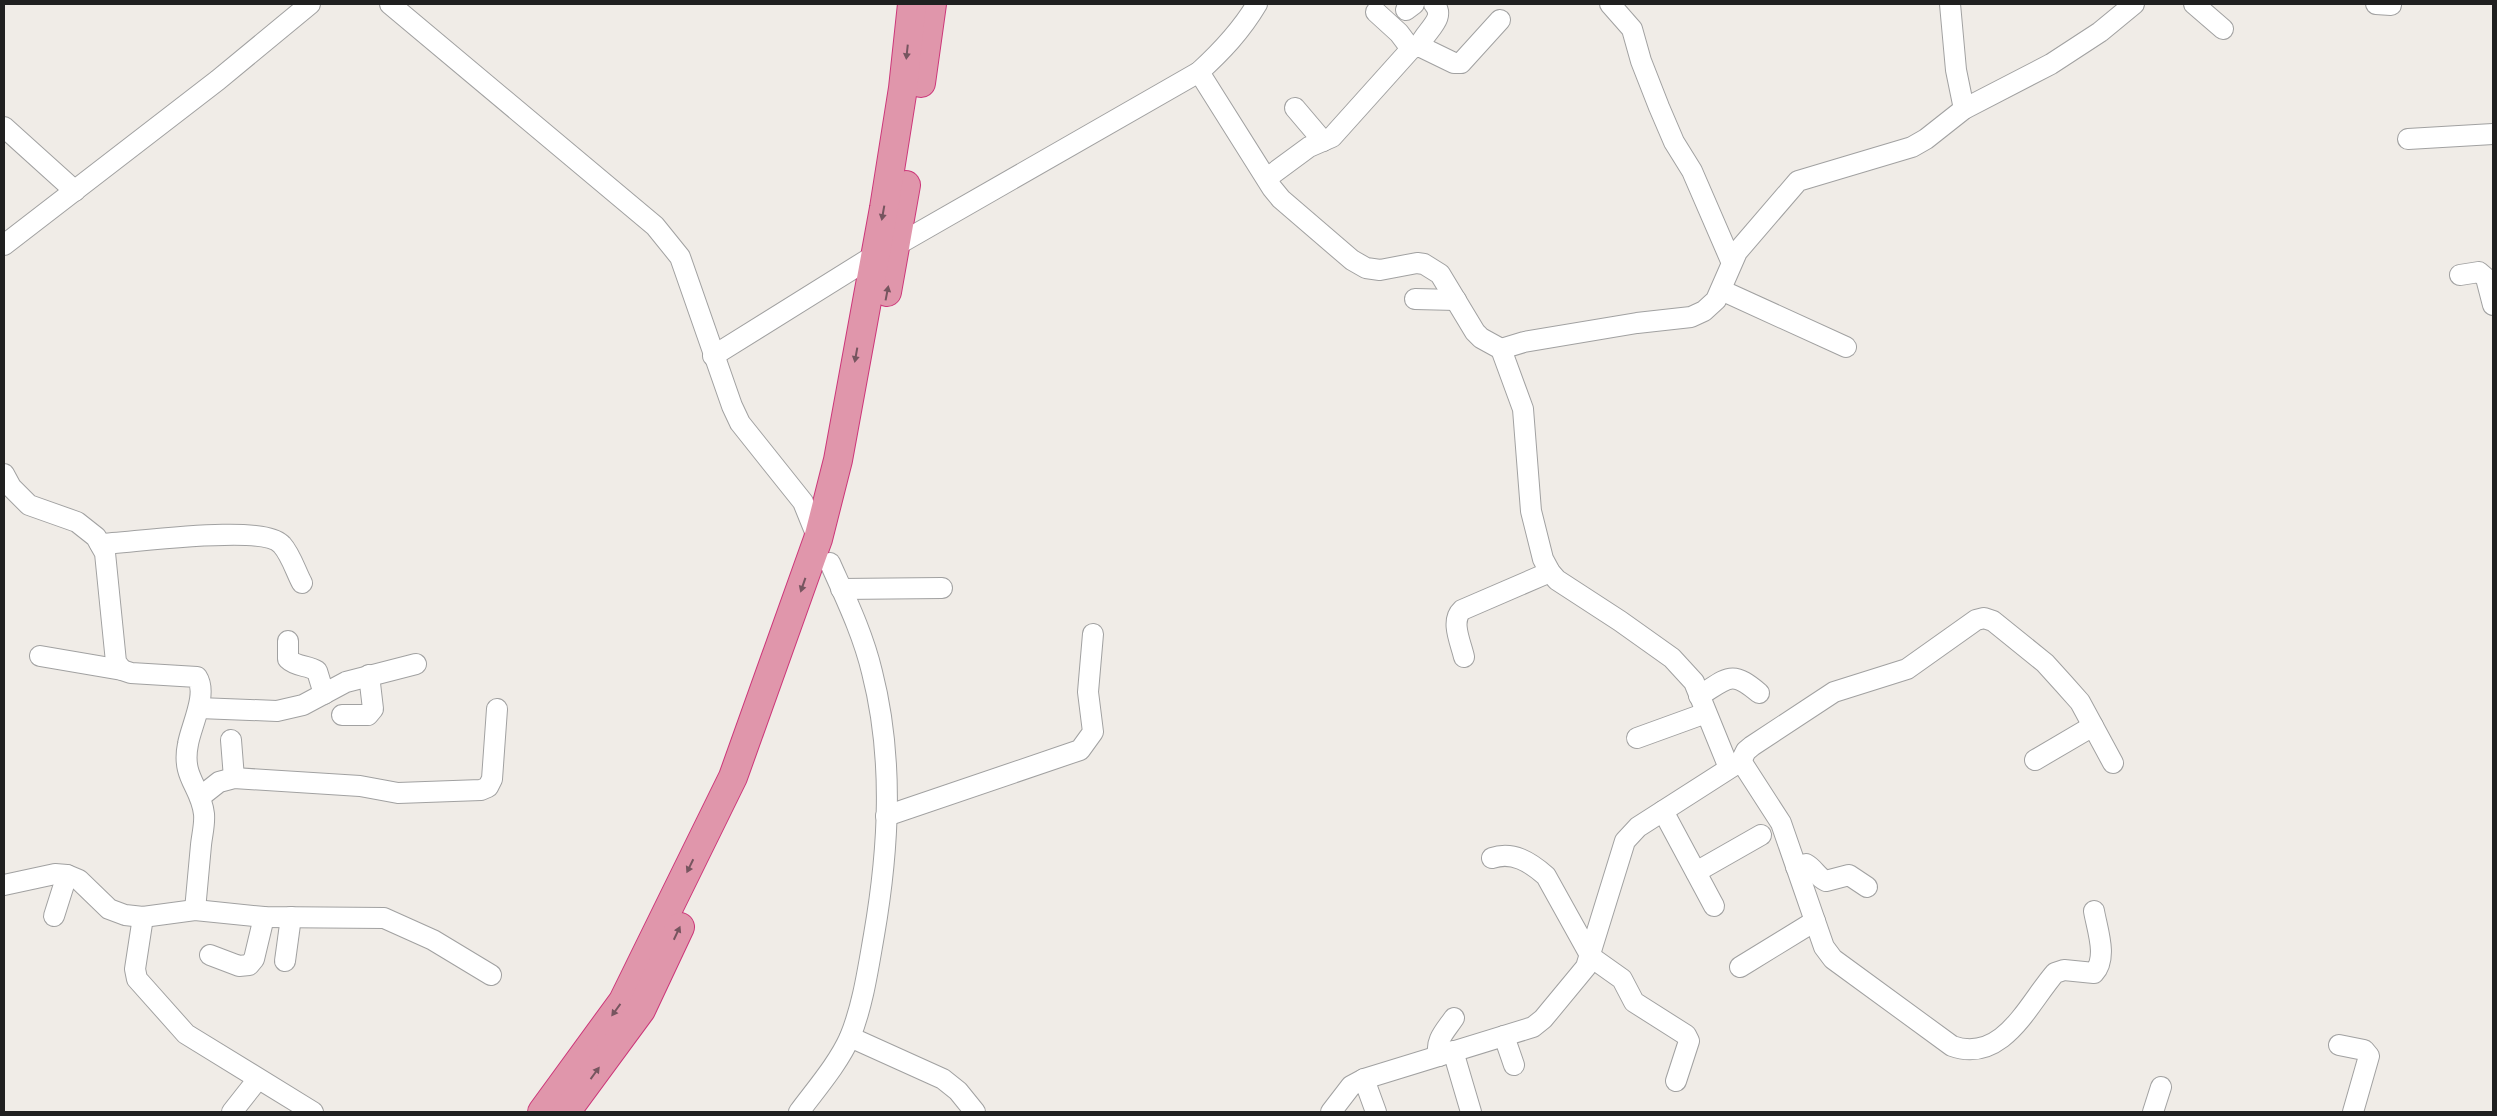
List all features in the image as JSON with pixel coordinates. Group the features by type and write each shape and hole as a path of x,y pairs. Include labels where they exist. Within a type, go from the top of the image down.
{"highway":[{"path":"566,1112 641,1010 748,784 754,744 818,539 886,250 912,4"},
{"path":"542,1112 623,1001 733,777 754,744 830,563 835,548 886,250 932,4"}],"street":[{"path":"4,245 218,80 310,4"},
{"path":"390,4 655,226 680,257 732,406 740,423 803,502 818,539"},
{"path":"714,356 886,250 1199,72 1226,46 1246,22 1257,4"},
{"path":"1267,178 1309,147 1338,130 1415,48 1440,15 1439,9 1434,4"},
{"path":"1610,4 1632,29 1641,60 1662,116 1674,142 1692,171 1731,261"},
{"path":"1950,4 1956,70 1964,109"},
{"path":"1501,349 1524,342 1691,317 1704,311 1716,300 1731,261 1798,181 1912,146 1926,139 1964,109 2051,64 2100,32 2134,4"},
{"path":"2194,4 2223,29"},
{"path":"1376,12 1415,48 1454,63 1461,63 1500,20"},
{"path":"1199,72 1281,199 1352,260 1366,268 1380,270 1417,263 1424,264 1440,274 1475,332 1481,338 1501,349 1523,409 1531,511 1543,559 1550,572 1557,580 1672,658 1694,682 1703,704 1735,765 1776,813 1824,947 1833,958 1952,1046 1964,1050 1988,1046 2012,1030 2056,973 2064,970 2094,973 2099,968 2102,958 2094,911"},
{"path":"1295,108 1323,140"},
{"path":"4,127 75,191"},
{"path":"2408,139 2493,134"},
{"path":"2460,275 2479,272 2486,278 2493,305"},
{"path":"1721,290 1846,347"},
{"path":"1414,300 1456,300"},
{"path":"5,479 29,505 77,522 96,537 105,553 116,662 122,670"},
{"path":"100,544 208,534 257,535 273,539 282,545 302,583"},
{"path":"799,1112 842,1052 850,1037 864,988 877,915 886,841 887,772 883,724 872,671 851,608 830,563"},
{"path":"1464,658 1455,621 1457,614 1462,610 1550,572"},
{"path":"841,589 942,588"},
{"path":"1331,1112 1351,1086 1364,1079 1533,1027 1544,1019 1591,957 1593,939 1625,841 1638,827 1735,765 1752,746 1834,692 1907,669 1976,620 1984,618 1993,620 2046,663 2080,702 2112,763"},
{"path":"886,816 1080,750 1093,732 1088,692 1092,634"},
{"path":"288,641 288,659 293,664 310,667 318,671 324,694"},
{"path":"40,656 131,673 197,677 200,682 198,708 187,745 186,764 189,778 200,798 204,815 195,910"},
{"path":"198,708 277,711 303,705 346,682 416,664"},
{"path":"342,715 368,715 374,710 369,676"},
{"path":"1637,738 1703,704 1728,678 1742,678 1759,693"},
{"path":"200,798 219,782 234,778 360,786 398,793 481,790 488,787 492,779 496,709"},
{"path":"2035,760 2093,726"},
{"path":"231,740 234,778"},
{"path":"1663,811 1714,906"},
{"path":"1696,872 1761,835"},
{"path":"1492,858 1505,854 1514,855 1538,868 1546,876 1591,957 1622,979 1634,1002 1686,1035 1689,1041 1676,1081"},
{"path":"1796,867 1806,864 1820,878 1826,881 1849,875 1855,877 1867,887"},
{"path":"4,885 55,874 67,875 79,880 109,909 124,915 143,917 195,910 264,917 384,918 433,940 491,975"},
{"path":"54,916 67,875"},
{"path":"143,917 135,969 137,979 186,1034 313,1112"},
{"path":"210,956 239,966 249,965 254,959 264,917"},
{"path":"285,961 291,917"},
{"path":"1740,968 1815,921"},
{"path":"1454,1018 1436,1048 1446,1054 1471,1112"},
{"path":"1504,1036 1514,1065"},
{"path":"850,1037 944,1079 958,1091 975,1112"},
{"path":"2339,1045 2364,1050 2369,1056 2353,1112"},
{"path":"232,1112 258,1079"},
{"path":"1364,1079 1376,1112"},
{"path":"2153,1112 2161,1087"}]}
